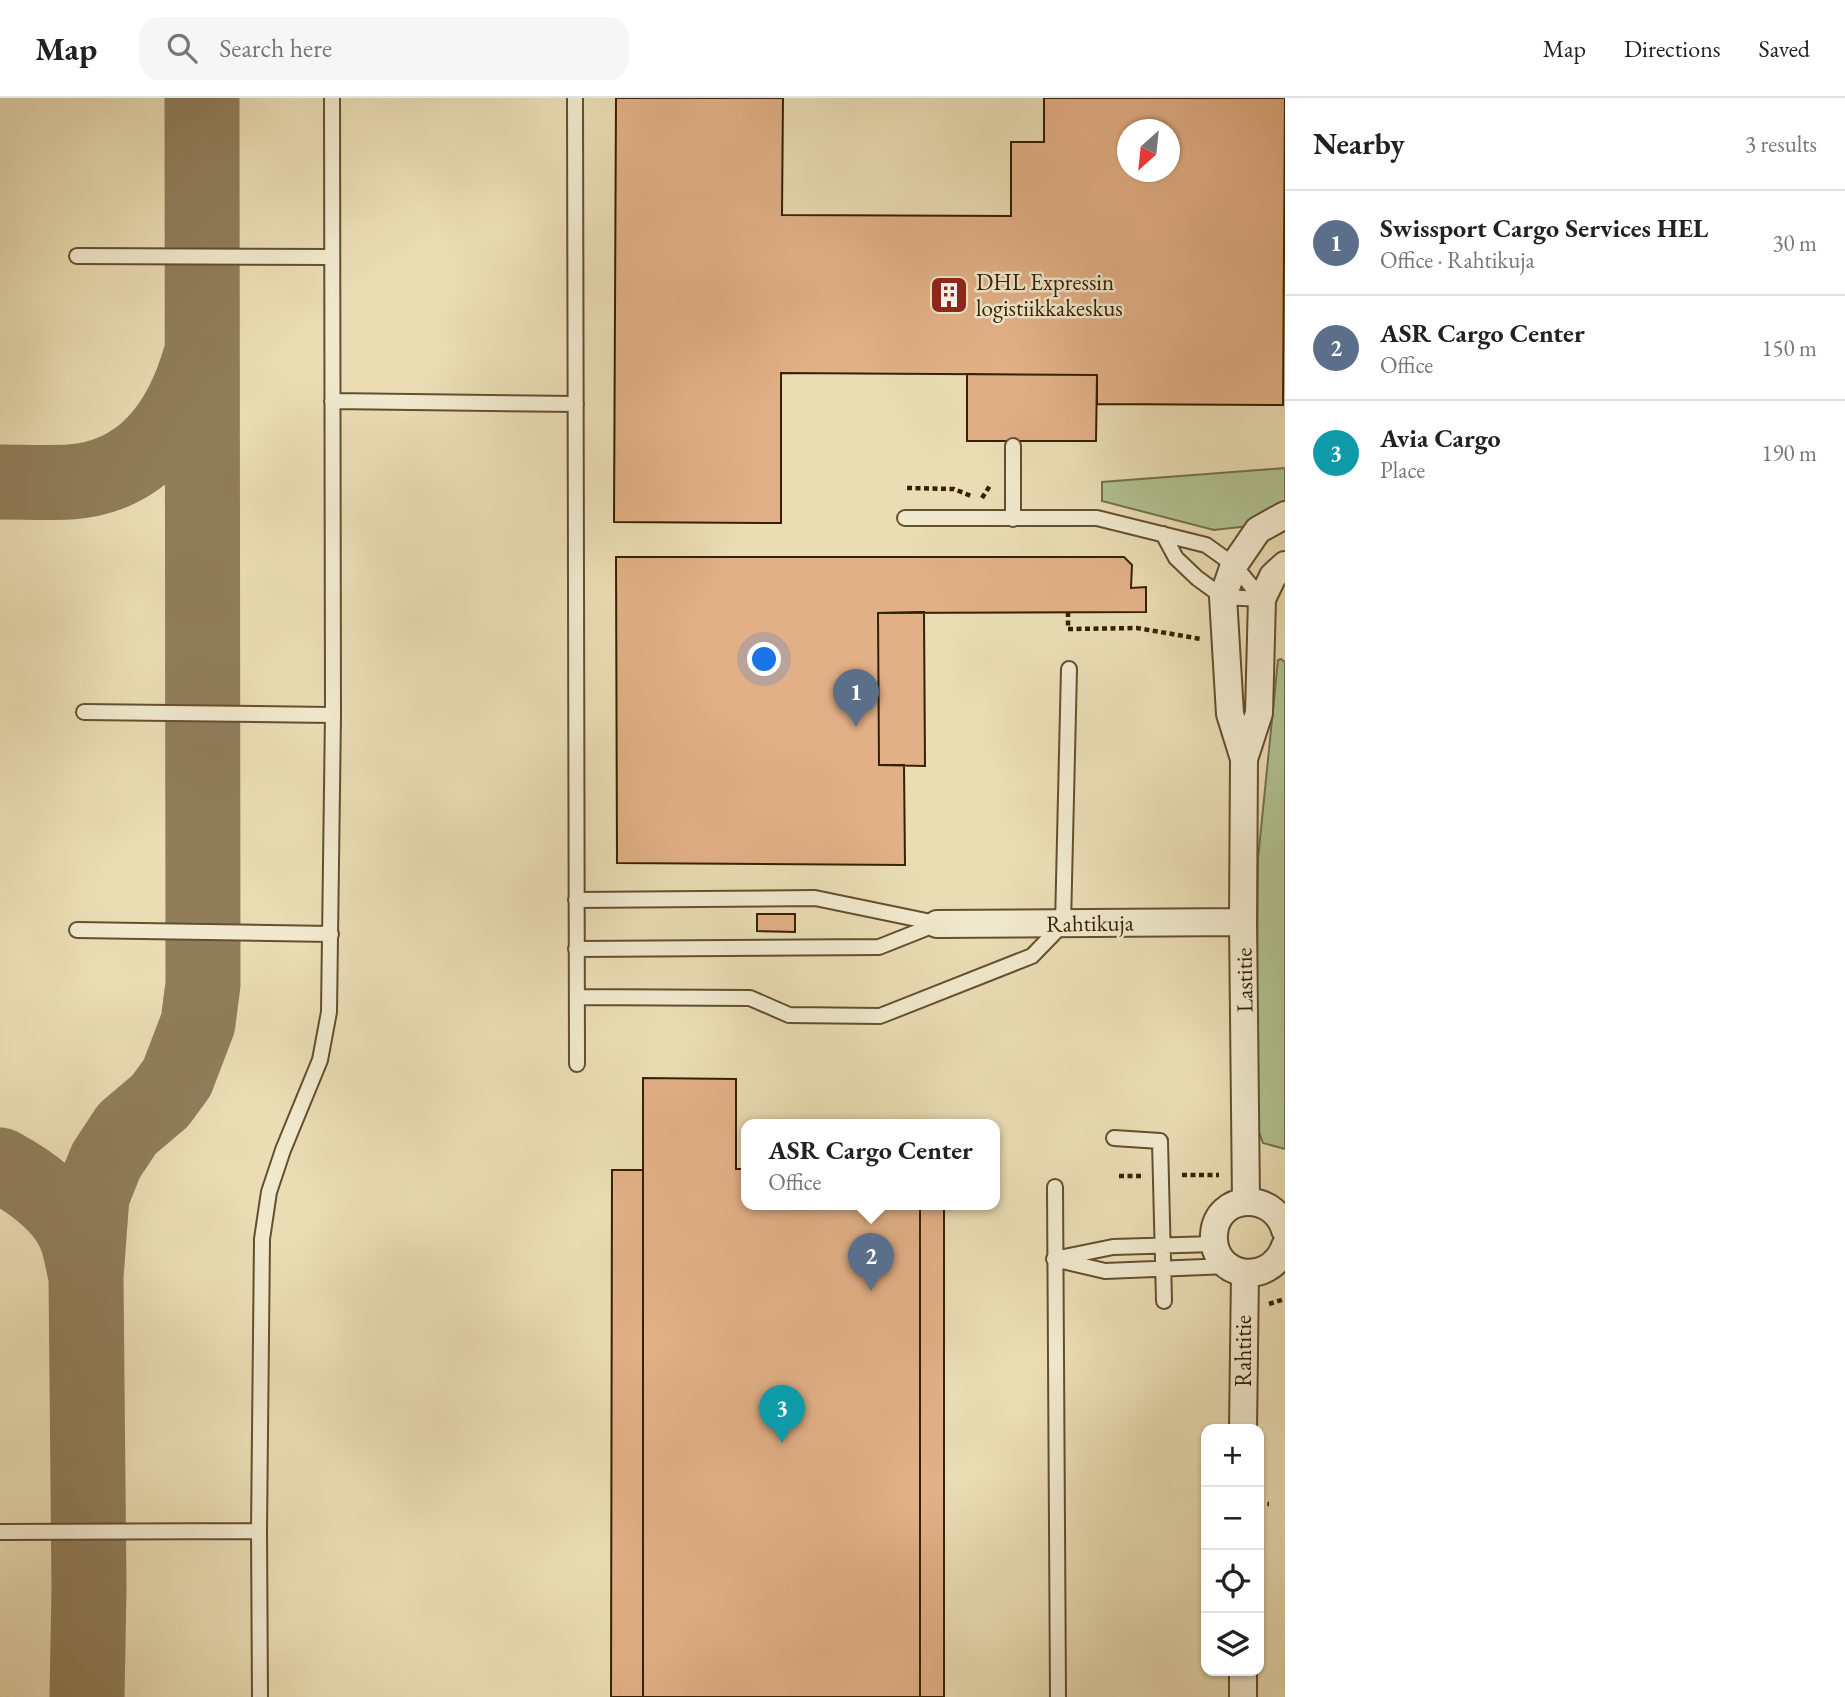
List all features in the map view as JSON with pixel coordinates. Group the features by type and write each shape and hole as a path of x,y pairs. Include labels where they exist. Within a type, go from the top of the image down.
{"street":[{"name":"Lastitie","path":"1267,1206 1243,922 1244,759 1230,714 1223,597 1234,565 1258,530 1285,515"},
{"name":"Lastitie","path":"1244,759 1259,713 1262,599 1273,576 1285,565"},
{"name":"Rahtikuja","path":"937,924 1243,922"},
{"path":"1231,1206 1267,1206 1281,1219 1284,1245 1270,1267 1254,1273 1237,1269 1217,1253 1214,1234 1219,1218 1231,1206"},
{"name":"Rahtitie","path":"1237,1269 1243,1424"},
{"path":"1243,1676 1243,1697"}],"lane":[{"path":"261,1697 261,1239 269,1192 320,1060 329,1012 333,715 332,98"},
{"path":"575,98 577,1064"},
{"path":"77,256 332,257"},
{"path":"332,401 576,404"},
{"path":"1013,446 1013,519"},
{"path":"905,518 1097,518 1206,545 1234,565 1262,599"},
{"path":"1163,534 1176,558 1196,578 1223,597 1262,599"},
{"path":"577,997 750,998 789,1016 880,1016 1032,956 1063,924 1069,668"},
{"path":"84,712 333,715"},
{"path":"576,900 815,898 937,924"},
{"path":"576,949 879,947 937,924"},
{"path":"77,930 331,934"},
{"path":"1114,1138 1160,1141 1164,1301"},
{"path":"1055,1187 1058,1697"},
{"path":"1054,1259 1113,1247 1214,1244"},
{"path":"1054,1259 1105,1272 1237,1269"},
{"path":"0,1532 259,1531"}],"path":[{"path":"907,488 954,489 980,500 991,484"},
{"path":"1068,612 1068,629 1137,628 1205,640"},
{"path":"1264,1504 1269,1504"}],"green space":[{"path":"1285,468 1285,505 1249,526 1214,530 1102,501 1102,482"},
{"path":"1278,660 1285,662 1285,1149 1263,1143 1256,1124 1258,859"}],"building":[{"name":"DHL Expressin logistiikkakeskus","path":"616,98 783,98 782,215 1011,216 1011,142 1044,142 1044,98 1285,98 1283,405 1097,404 1097,375 781,373 781,523 614,522"},
{"path":"967,374 1097,375 1096,441 967,441"},
{"path":"616,557 1124,557 1132,565 1131,588 1146,587 1146,612 878,613 879,765 904,765 905,865 617,863"},
{"path":"924,612 925,766 879,765 878,613"},
{"path":"757,914 795,914 795,932 757,931"},
{"path":"643,1078 736,1079 736,1169 741,1169 741,1210 920,1210 920,1697 643,1697"},
{"path":"612,1170 643,1170 643,1697 611,1697"},
{"path":"920,1210 944,1210 944,1697 920,1697"}],"taxiway":[{"path":"87,1697 89,1588 86,1277 92,1196 106,1161 127,1129 160,1101 177,1078 198,1023 203,984 202,98"},
{"path":"0,482 70,482 96,478 118,470 138,458 170,424 182,404 200,358"},
{"path":"0,1165 35,1187 64,1215 77,1239 86,1277"}],"place":[{"name":"DHL Expressin logistiikkakeskus","path":"949,295"},
{"name":"Swissport Cargo Services HEL","path":"856,727"},
{"name":"ASR Cargo Center","path":"871,1291"},
{"name":"Avia Cargo","path":"782,1443"}]}
